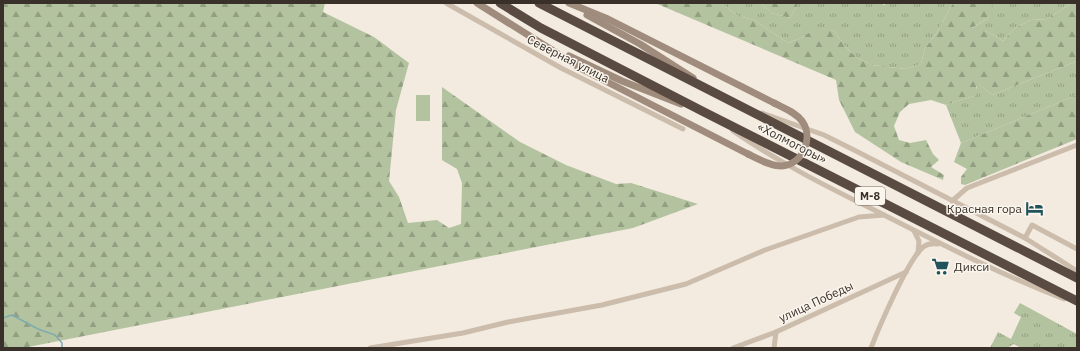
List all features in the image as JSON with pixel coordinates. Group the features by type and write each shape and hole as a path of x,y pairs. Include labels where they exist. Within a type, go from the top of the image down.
{"highway":[{"name":"«Холмогоры»","path":"500,3 541,28 715,118 1077,301"},
{"name":"«Холмогоры»","path":"539,3 714,94 1077,278"}],"main road":[{"path":"478,3 610,84 764,162 782,166 796,161 805,148 807,139 806,130 802,122 795,114 608,19 568,3"},
{"path":"568,3 640,44 686,73 714,94"},
{"path":"540,42 622,81 704,112"}],"street":[{"name":"Северная улица","path":"446,3 548,61 683,129"},
{"path":"727,100 824,135 1025,238 1077,271"},
{"path":"715,118 766,154 860,204 1000,273 1077,304"},
{"path":"952,201 955,196 967,188 1077,144"},
{"path":"860,204 863,211 860,217"},
{"path":"370,348 463,333 508,322 602,305 686,284 765,250 860,217 869,215 884,215"},
{"path":"1025,238 1032,225 1077,249"},
{"path":"913,230 919,241 918,253"},
{"path":"871,348 906,272 918,253 924,246 930,244 943,246"},
{"name":"улица Победы","path":"732,348 776,332 906,272"},
{"path":"774,348 776,332"}],"green space":[{"path":"3,3 325,3 323,12 374,37 409,63 396,110 389,181 399,197 408,223 437,220 449,228 461,224 462,183 457,169 442,160 442,87 520,142 566,165 616,184 631,183 698,204 633,228 23,348 3,348"},
{"path":"655,3 725,3 725,6 738,16 754,20 788,43 803,37 817,27 834,31 844,45 856,57 872,65 906,69 921,64 925,48 936,34 953,3 990,3 995,9 988,18 972,28 988,32 1003,41 1015,28 1031,20 1047,19 1072,3 1077,3 1077,61 992,95 978,85 976,87 977,93 975,96 946,105 931,100 909,104 900,112 894,126 899,140 910,143 926,140 933,154 939,160 931,167 944,175 943,180 901,162 855,132 839,100 836,80"},
{"path":"725,3 761,3 772,13 790,18 799,3 881,3 884,5 887,3 953,3 936,34 925,48 921,64 906,69 872,65 856,57 844,45 834,31 817,28 803,37 788,43 754,20 738,16 725,6"},
{"path":"761,3 799,3 790,18 772,13"},
{"path":"990,3 1072,3 1047,19 1031,20 1015,28 1003,41 988,32 971,29 988,18 994,9"},
{"path":"1077,61 1077,95 961,143 946,105 975,96 977,85 980,85 992,95"},
{"path":"416,95 430,95 430,121 416,121"},
{"path":"1077,95 1077,139 965,185 961,184 961,177 967,169 954,162 961,143"},
{"path":"1020,303 1077,334 1077,348 1021,348 1014,344 1007,348 990,348 998,332 1011,339 1021,317 1014,313"}],"waterway":[{"path":"3,318 12,315 38,329 55,335 62,343 62,348"}],"place":[{"name":"Красная гора","path":"1035,209"},
{"name":"Дикси","path":"941,267"}]}
